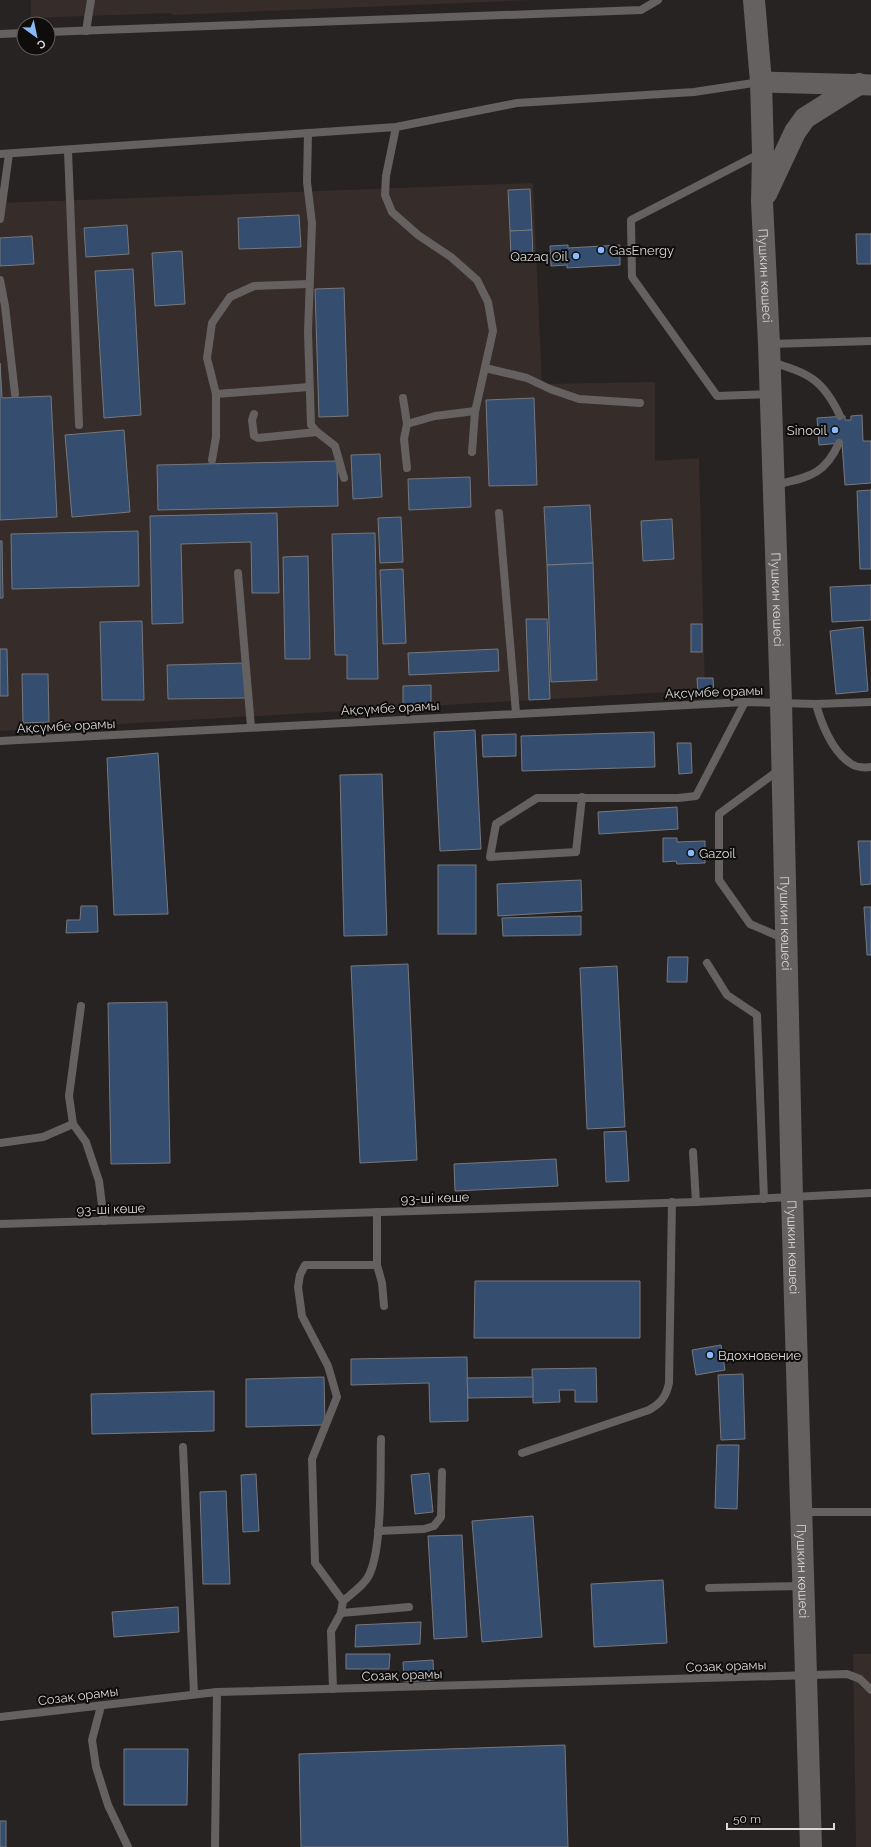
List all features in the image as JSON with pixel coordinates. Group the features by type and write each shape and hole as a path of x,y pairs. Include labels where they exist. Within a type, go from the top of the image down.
{"main road":[{"name":"Пушкин көшесі","path":"754,0 761,82 763,152 762,202 770,353 781,702 781,769 792,1198 811,1847"},
{"path":"762,202 795,132 805,118 865,84"}],"street":[{"path":"761,82 865,84"}],"lane":[{"path":"86,30 91,0"},
{"path":"56,32 641,10 658,0"},
{"path":"0,34 16,33"},
{"path":"0,154 68,151 396,127 517,103 694,92 761,82"},
{"path":"396,127 386,176 385,195 392,212 418,235 451,257 477,280 488,302 493,331 475,411 472,452"},
{"path":"308,133 307,182 312,223 309,284 309,387 311,425 317,432 335,446 344,478"},
{"path":"68,151 79,425"},
{"path":"763,152 631,220 632,277 717,396 771,394"},
{"path":"0,219 9,154"},
{"path":"0,280 5,306 15,394"},
{"path":"212,460 216,437 216,394 208,358 212,323 230,297 254,286 309,284"},
{"path":"770,353 871,341"},
{"path":"770,353 800,370 822,386 833,402 840,416"},
{"path":"485,368 527,378 550,389 579,399 640,403"},
{"path":"216,394 309,387"},
{"path":"403,398 407,424 404,439 407,468"},
{"path":"407,424 435,416 475,411"},
{"path":"254,414 252,420 254,436 258,438 317,432"},
{"path":"774,485 804,478 822,469 832,458 839,443"},
{"path":"499,513 516,713"},
{"path":"238,573 251,728"},
{"path":"582,797 576,852 490,856 496,824 537,798 582,797 678,798 696,796 745,702"},
{"name":"Ақсүмбе орамы","path":"0,741 745,702 816,704 871,702"},
{"path":"816,704 820,721 828,736 850,764 863,768 871,768"},
{"path":"781,769 719,814 719,880 750,924 786,939"},
{"path":"707,963 727,995 756,1015 764,1199"},
{"path":"81,1006 69,1096 73,1124 86,1142 99,1181 104,1221"},
{"path":"0,1144 43,1137 73,1124"},
{"path":"693,1152 696,1202"},
{"name":"93-ші көше","path":"0,1224 696,1202 871,1193"},
{"path":"522,1453 649,1410 660,1404 666,1395 669,1383 672,1202"},
{"path":"377,1212 377,1265 382,1283 384,1306"},
{"path":"343,1601 315,1563 314,1544 312,1459 337,1397 328,1366 302,1316 298,1288 300,1275 305,1265 377,1265"},
{"path":"333,1689 331,1631 341,1613 343,1601 367,1578 372,1566 378,1531 381,1439"},
{"path":"183,1447 194,1694"},
{"path":"378,1531 424,1529 434,1526 441,1517 442,1472"},
{"path":"801,1512 871,1512"},
{"path":"709,1588 803,1586"},
{"path":"341,1613 408,1607"},
{"name":"Созақ орамы","path":"0,1717 217,1692 847,1674 860,1678 871,1690"},
{"path":"215,1847 217,1692"},
{"path":"101,1706 92,1740 96,1767 108,1806 128,1847"}],"shaded area":[{"path":"31,0 532,0 172,15 171,13 56,17 31,16"},
{"path":"533,183 542,384 655,382 655,461 699,458 705,690 0,731 0,203"},
{"path":"853,1654 871,1654 871,1847 856,1847"}],"building":[{"path":"530,189 532,230 510,231 508,190"},
{"path":"299,215 301,247 239,249 238,218"},
{"path":"127,225 129,254 86,257 84,228"},
{"path":"532,230 533,257 511,258 510,231"},
{"path":"856,234 871,234 871,264 857,264"},
{"path":"32,236 34,264 0,266 0,238"},
{"path":"568,245 568,248 620,245 620,265 567,268 567,265 551,266 550,246"},
{"path":"182,251 185,304 155,306 152,253"},
{"path":"133,269 141,415 104,418 95,271"},
{"path":"344,288 348,416 319,417 315,289"},
{"path":"0,363 2,398 51,396 57,517 0,520"},
{"path":"534,398 537,485 489,486 486,400"},
{"path":"862,415 863,441 871,441 871,483 845,485 842,443 819,445 817,418 845,416 845,420 851,420 851,416"},
{"path":"124,430 130,512 72,517 65,435"},
{"path":"380,454 382,497 353,499 351,455"},
{"path":"337,461 338,506 158,510 157,465"},
{"path":"470,477 471,507 409,510 408,479"},
{"path":"871,490 871,569 860,569 857,491"},
{"path":"590,505 593,563 547,565 544,507"},
{"path":"277,513 279,593 252,593 251,542 181,544 183,623 152,624 150,516"},
{"path":"401,517 403,562 380,563 378,518"},
{"path":"672,519 674,559 643,561 641,521"},
{"path":"138,531 139,586 12,589 11,534"},
{"path":"375,533 378,679 347,679 347,655 335,655 332,534"},
{"path":"0,541 2,541 3,598 0,598"},
{"path":"308,556 310,659 285,659 283,557"},
{"path":"593,563 597,680 551,682 547,565"},
{"path":"403,569 406,643 383,644 380,570"},
{"path":"871,585 871,620 832,622 830,587"},
{"path":"526,619 547,619 550,699 529,700"},
{"path":"142,621 144,700 102,700 100,622"},
{"path":"691,624 702,624 702,652 691,652"},
{"path":"863,627 868,691 836,694 830,631"},
{"path":"0,649 7,649 8,696 0,696"},
{"path":"498,649 499,671 409,675 408,653"},
{"path":"245,663 246,698 168,699 167,665"},
{"path":"22,674 48,674 49,722 23,723"},
{"path":"697,678 713,678 714,694 698,695"},
{"path":"431,685 431,705 403,706 403,686"},
{"path":"475,730 481,849 440,851 434,732"},
{"path":"654,732 655,767 522,771 521,736"},
{"path":"516,734 516,756 483,757 482,735"},
{"path":"677,743 691,743 692,773 679,774"},
{"path":"158,753 168,914 114,915 107,758"},
{"path":"382,774 387,935 344,936 340,775"},
{"path":"677,807 678,829 599,834 598,812"},
{"path":"663,838 677,838 677,842 705,841 705,863 677,864 676,861 663,862"},
{"path":"858,841 871,841 871,884 861,885"},
{"path":"438,865 476,865 476,934 438,934"},
{"path":"581,880 582,911 498,916 497,884"},
{"path":"81,906 97,906 98,932 66,933 67,920 80,920"},
{"path":"864,907 871,907 871,955 867,955"},
{"path":"581,916 581,935 503,936 502,918"},
{"path":"668,957 688,957 687,982 667,982"},
{"path":"408,964 417,1160 360,1163 351,966"},
{"path":"617,966 625,1127 587,1129 580,968"},
{"path":"167,1002 170,1163 111,1164 108,1003"},
{"path":"626,1131 629,1181 606,1182 604,1132"},
{"path":"556,1159 558,1186 455,1191 454,1164"},
{"path":"475,1281 640,1281 640,1338 474,1338"},
{"path":"721,1345 725,1370 696,1375 692,1350"},
{"path":"467,1357 468,1421 430,1422 429,1383 351,1385 351,1359"},
{"path":"596,1368 597,1402 575,1402 575,1390 559,1390 560,1402 533,1403 532,1369"},
{"path":"743,1374 745,1439 721,1440 718,1375"},
{"path":"324,1377 325,1425 246,1427 246,1379"},
{"path":"533,1377 533,1397 468,1398 467,1378"},
{"path":"214,1391 214,1431 92,1434 91,1394"},
{"path":"717,1445 739,1445 737,1509 715,1508"},
{"path":"429,1473 433,1512 415,1514 411,1475"},
{"path":"256,1474 259,1531 243,1532 241,1475"},
{"path":"226,1491 230,1584 203,1584 200,1492"},
{"path":"533,1516 542,1637 482,1642 472,1521"},
{"path":"462,1535 467,1637 434,1639 428,1536"},
{"path":"663,1580 667,1643 594,1647 591,1584"},
{"path":"178,1607 179,1632 114,1637 112,1612"},
{"path":"421,1622 420,1644 355,1647 356,1625"},
{"path":"346,1654 390,1654 389,1669 346,1669"},
{"path":"433,1660 434,1680 404,1682 403,1662"},
{"path":"565,1745 568,1847 301,1847 299,1754"},
{"path":"124,1749 188,1749 187,1805 124,1805"},
{"path":"0,1821 6,1821 6,1847 0,1847"}],"place":[{"name":"GasEnergy","path":"601,250"},
{"name":"Qazaq Oil","path":"576,256"},
{"name":"Sinooil","path":"835,430"},
{"name":"Gazoil","path":"691,853"},
{"name":"Вдохновение","path":"710,1355"}]}
